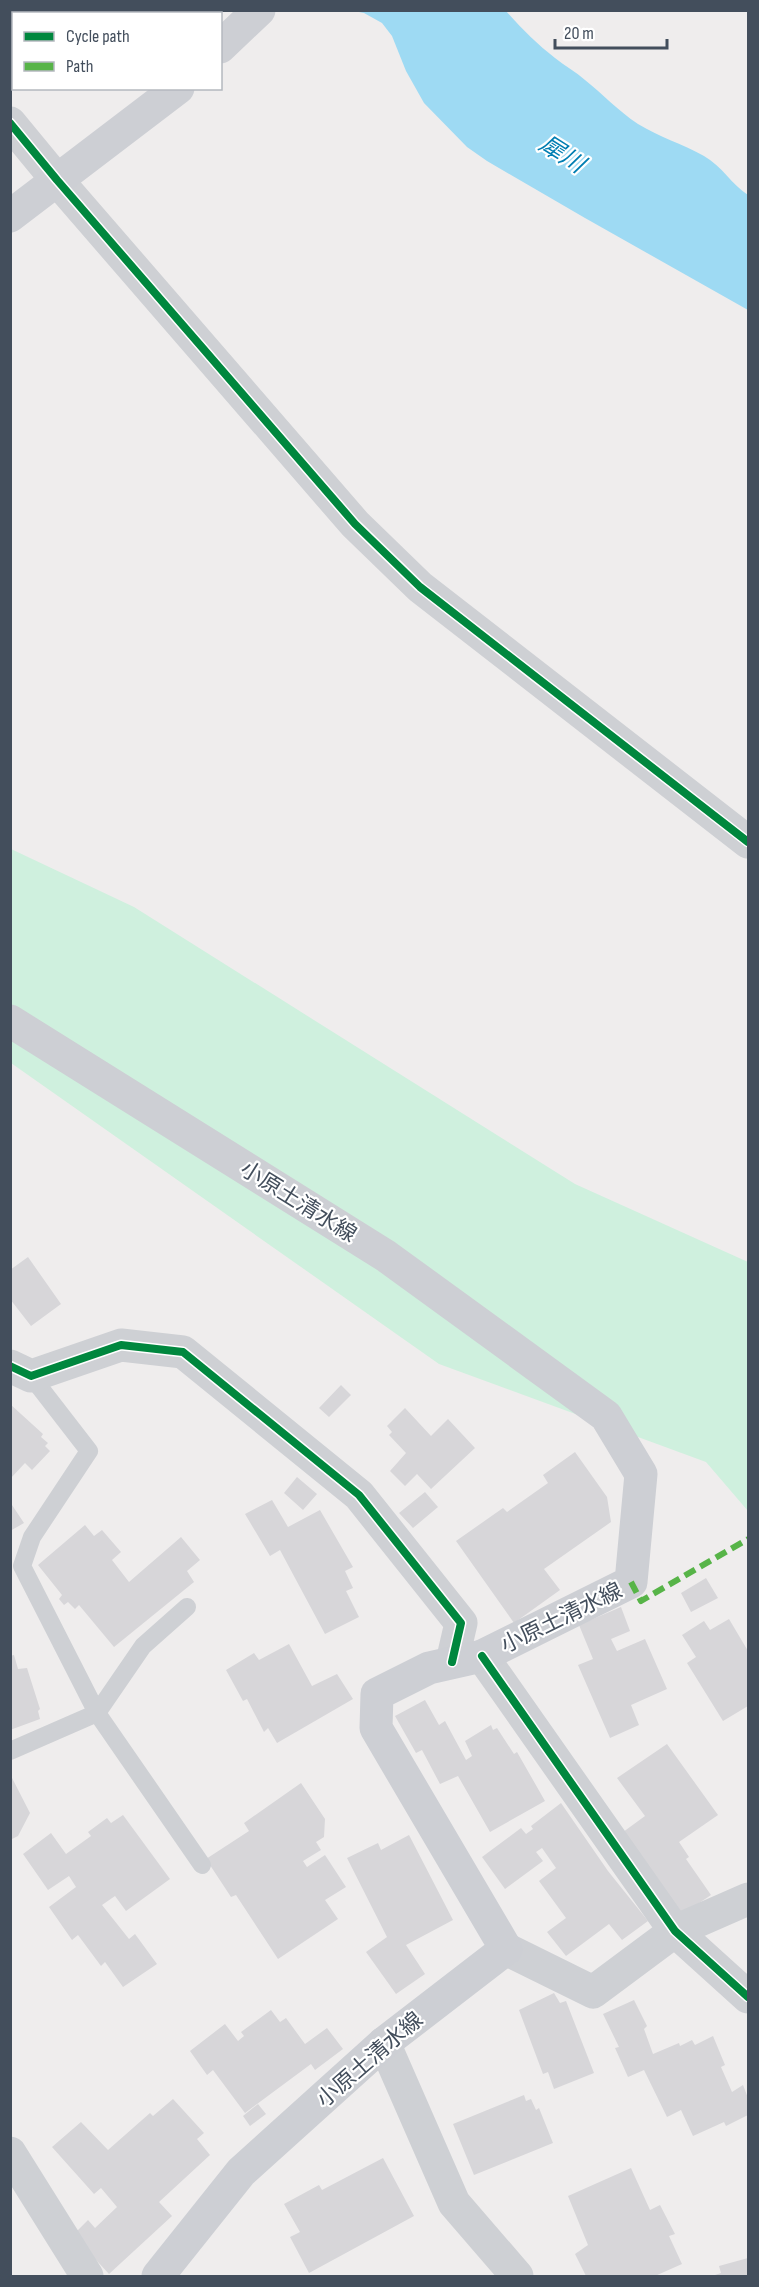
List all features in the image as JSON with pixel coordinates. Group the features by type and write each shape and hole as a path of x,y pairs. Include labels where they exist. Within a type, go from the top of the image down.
{"main road":[{"path":"222,45 254,15"},
{"path":"10,216 175,90"},
{"name":"小原土清水線","path":"10,1021 386,1256 606,1416 641,1474 632,1582 467,1659 429,1668 378,1694 376,1728 506,1949 384,2043 241,2172 158,2277"}],"street":[{"path":"10,123 355,524 420,587 748,842"},
{"path":"21,1371 121,1345 183,1352 359,1495 461,1623 467,1659 675,1931 748,1997"},
{"path":"506,1949 593,1992 675,1931 748,1899"},
{"path":"384,2043 454,2203 517,2277"},
{"path":"10,2153 87,2277"}],"lane":[{"path":"21,1371 89,1451 32,1537 21,1566 98,1713 202,1865"},
{"path":"10,1751 98,1713 143,1646 187,1607"}],"green space":[{"path":"11,849 134,907 575,1184 748,1262 748,1511 706,1462 439,1364 11,1063"}],"water":[{"name":"犀川","path":"354,11 506,11 542,47 582,77 631,119 646,129 710,160 748,195 748,310 585,218 467,147 424,103 406,71 392,36 382,23 364,13"}],"building":[{"path":"28,1257 61,1304 31,1326 10,1299 10,1270"},
{"path":"341,1385 351,1395 329,1417 319,1408"},
{"path":"10,1404 43,1434 41,1437 48,1443 45,1446 50,1451 32,1470 25,1463 10,1479"},
{"path":"405,1408 431,1436 448,1419 475,1448 431,1489 417,1474 405,1486 390,1471 406,1453 389,1435 392,1432 387,1426"},
{"path":"575,1452 607,1497 611,1522 544,1569 560,1590 514,1623 456,1541 503,1508 507,1512 548,1483 543,1475"},
{"path":"297,1477 317,1494 303,1510 284,1493"},
{"path":"425,1492 438,1507 413,1528 399,1513"},
{"path":"272,1500 288,1527 320,1510 353,1567 345,1571 353,1588 346,1591 359,1617 325,1634 280,1550 270,1556 245,1514"},
{"path":"10,1502 24,1523 10,1531"},
{"path":"85,1525 94,1536 102,1530 121,1552 112,1560 129,1582 181,1537 200,1560 187,1571 194,1582 114,1647 79,1605 75,1609 68,1602 64,1605 59,1599 62,1595 38,1565"},
{"path":"706,1578 718,1598 691,1612 681,1593"},
{"path":"621,1607 630,1631 611,1639 617,1651 645,1639 667,1689 631,1705 639,1725 610,1738 578,1665 593,1659 579,1625"},
{"path":"729,1619 748,1651 748,1706 723,1721 687,1663 696,1657 682,1635 704,1621 710,1630"},
{"path":"289,1644 312,1686 337,1674 353,1699 277,1743 268,1728 264,1732 247,1699 243,1701 226,1670 254,1653 259,1660"},
{"path":"14,1655 18,1669 27,1668 40,1709 38,1711 40,1719 10,1730 10,1656"},
{"path":"425,1700 439,1725 445,1721 466,1760 472,1756 465,1741 491,1725 493,1730 497,1728 514,1754 517,1752 545,1801 490,1832 458,1776 440,1784 422,1750 416,1753 395,1716"},
{"path":"667,1744 718,1815 679,1842 689,1857 686,1859 711,1895 677,1918 619,1835 645,1816 617,1778"},
{"path":"10,1774 30,1813 18,1836 10,1840"},
{"path":"301,1783 325,1819 324,1837 316,1842 321,1850 303,1861 307,1867 325,1855 346,1887 325,1900 338,1919 278,1959 236,1895 231,1897 206,1859 249,1831 244,1823"},
{"path":"561,1803 608,1871 648,1921 622,1940 609,1924 566,1956 547,1932 566,1918 539,1881 556,1868 542,1848 536,1852 543,1861 505,1889 482,1857 521,1828 526,1834 533,1829 531,1826"},
{"path":"123,1815 170,1879 126,1911 115,1896 102,1905 129,1939 135,1934 157,1964 123,1987 105,1962 101,1966 78,1935 72,1940 49,1907 76,1887 69,1876 48,1890 23,1854 51,1833 66,1854 91,1836 88,1832 107,1818 111,1823"},
{"path":"409,1835 453,1920 406,1945 425,1974 396,1994 366,1952 387,1937 347,1858 378,1843 381,1850"},
{"path":"554,1993 560,2003 566,2001 594,2073 554,2089 548,2072 543,2074 519,2010"},
{"path":"634,2000 647,2026 644,2029 653,2054 692,2040 695,2045 713,2036 725,2065 721,2067 732,2092 743,2085 748,2098 748,2115 726,2126 724,2122 693,2136 681,2110 667,2117 644,2070 628,2077 615,2048 619,2047 603,2014"},
{"path":"271,2010 280,2022 286,2018 305,2044 327,2028 343,2049 315,2070 311,2064 245,2113 213,2070 207,2075 190,2051 225,2024 238,2041 244,2036 241,2032"},
{"path":"524,2095 526,2101 531,2099 536,2110 539,2108 553,2143 474,2175 453,2124"},
{"path":"173,2099 204,2133 197,2139 210,2155 159,2202 172,2216 109,2274 73,2235 88,2220 95,2228 117,2207 101,2188 94,2194 52,2147 81,2122 108,2150 150,2113 153,2116"},
{"path":"258,2104 266,2114 250,2126 243,2116"},
{"path":"383,2158 414,2216 309,2273 290,2237 300,2232 284,2204 319,2185 322,2190"},
{"path":"631,2168 650,2210 660,2205 675,2234 669,2236 682,2264 655,2276 586,2276 575,2254 588,2245 568,2196"},
{"path":"748,2258 748,2276 712,2276 721,2273 719,2266"}],"marked path":[{"path":"631,1582 641,1601 748,1539"}],"cycle path":[{"path":"10,123 355,524 420,587 748,842"},
{"path":"10,1366 31,1376 121,1345 183,1352 359,1495 461,1623 452,1662"},
{"path":"482,1656 675,1931 748,1997"}]}
